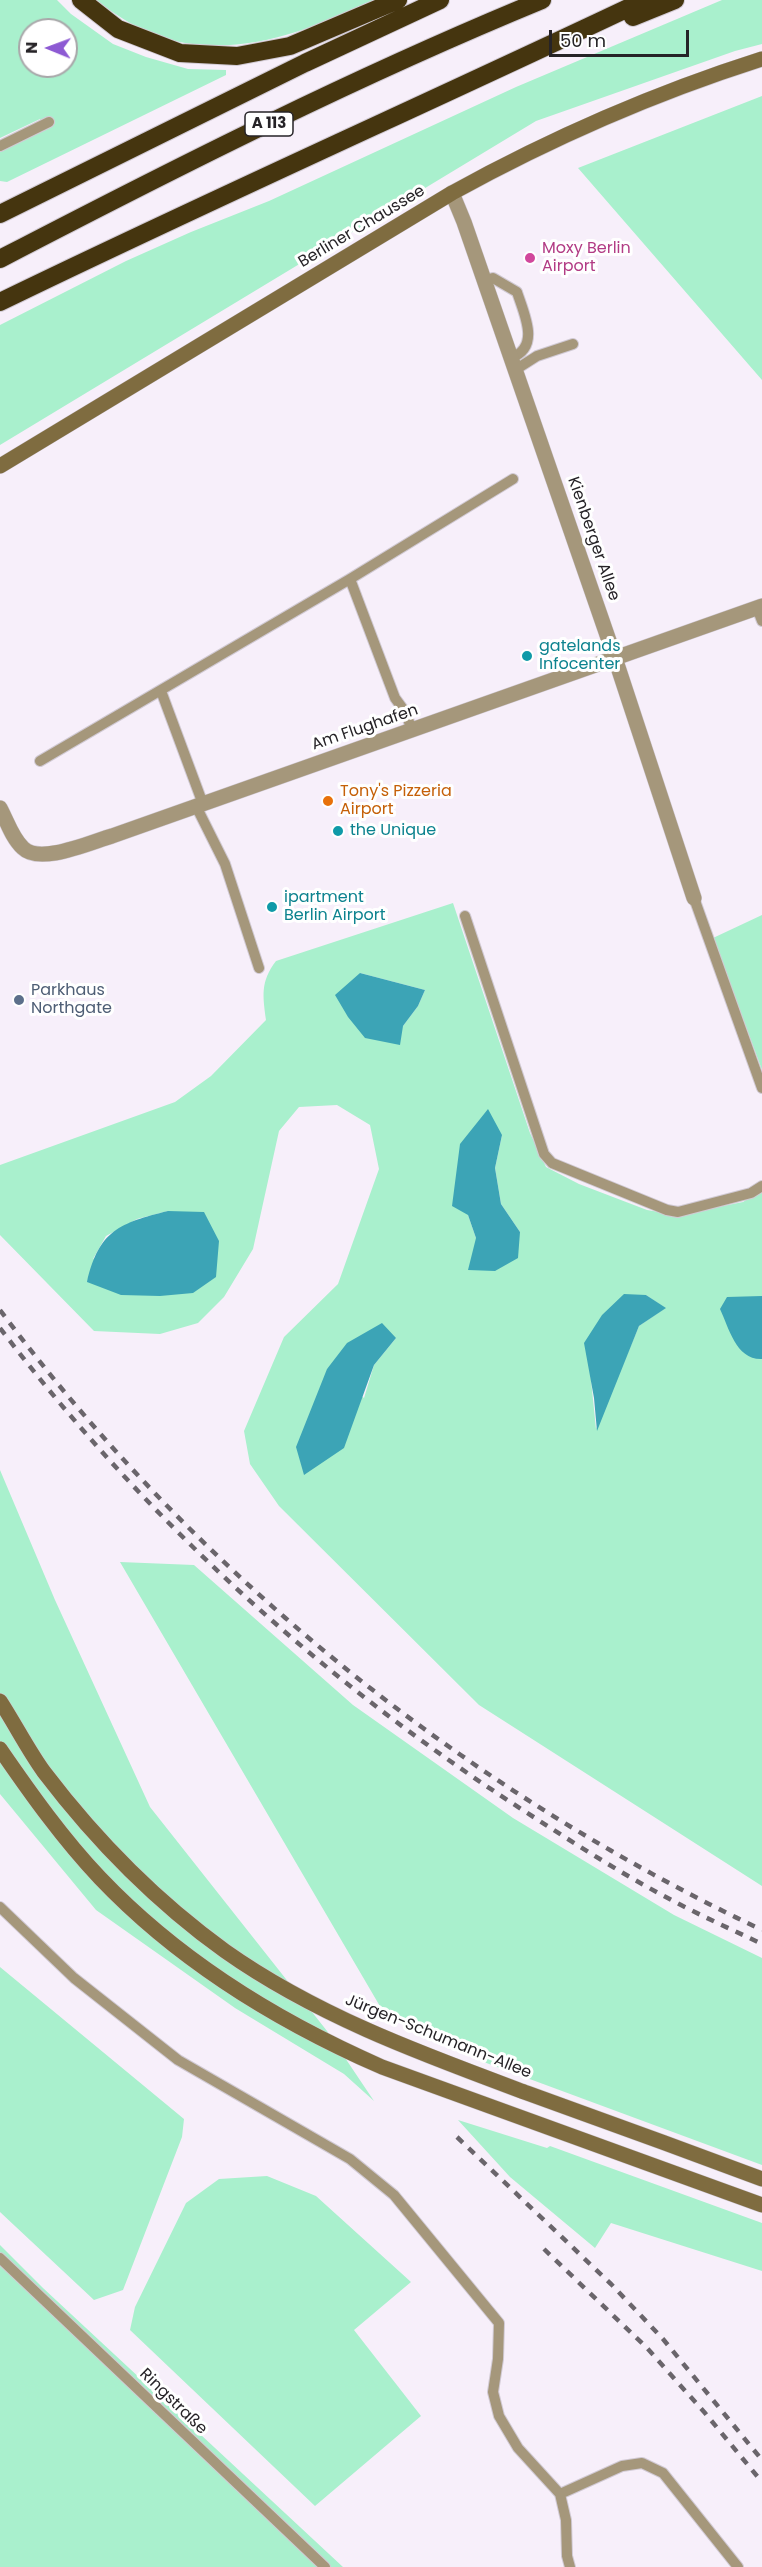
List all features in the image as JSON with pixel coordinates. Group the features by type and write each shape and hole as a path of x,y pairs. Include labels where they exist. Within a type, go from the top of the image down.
{"highway":[{"path":"81,0 118,29 180,53 237,56 290,46 398,0"},
{"name":"A 113","path":"0,214 305,63 440,0"},
{"name":"A 113","path":"0,259 193,160 364,79 542,0"},
{"path":"0,302 206,202 478,79 645,0"},
{"path":"478,79 675,0"}],"street":[{"name":"Berliner Chaussee","path":"0,466 452,194 555,140 717,74 762,59"},
{"name":"Kienberger Allee","path":"452,194 615,658 694,898"},
{"name":"Am Flughafen","path":"0,808 16,840 25,850 36,855 49,855 112,836 615,658 760,611"},
{"name":"Jürgen-Schumann-Allee","path":"0,1701 43,1771 121,1861 216,1943 262,1974 340,2018 396,2043 762,2179"},
{"path":"0,1749 41,1806 101,1878 153,1927 199,1963 283,2018 343,2050 382,2067 762,2205"}],"lane":[{"path":"0,146 49,122"},
{"path":"484,281 493,278 517,292 529,328 527,346 513,364"},
{"path":"513,364 573,344"},
{"path":"40,761 351,579 513,478"},
{"path":"351,579 395,698 406,713 412,731"},
{"path":"161,691 199,805 225,864 259,968"},
{"path":"694,898 762,1088"},
{"path":"465,916 544,1154 552,1163 667,1210 678,1212 751,1193 762,1186"},
{"path":"0,1906 74,1978 178,2060 350,2159 394,2195 499,2323 498,2359 493,2392 499,2416 518,2448 560,2494 566,2520 567,2556 570,2567"},
{"name":"Ringstraße","path":"0,2258 325,2567"},
{"path":"560,2494 622,2466 642,2463 663,2473 738,2567"}],"green space":[{"path":"0,0 57,0 77,18 18,18 18,78 78,78 78,19 113,44 146,57 188,69 226,70 226,75 7,182 0,181 0,151 44,129 40,119 0,138"},
{"path":"94,0 374,0 347,13 290,34 230,45 200,45 170,40 141,29"},
{"path":"722,0 762,0 762,44 735,51 536,121 0,445 0,325 126,261 269,201 516,87"},
{"path":"762,96 762,380 578,168"},
{"path":"453,903 530,1133 546,1167 579,1184 647,1210 678,1215 743,1202 762,1189 762,1886 479,1705 279,1506 250,1464 244,1431 284,1337 338,1284 379,1169 370,1125 337,1105 299,1107 279,1131 253,1249 224,1297 198,1323 160,1334 94,1331 0,1235 0,1165 175,1102 211,1076 266,1020 265,983 276,961","holes":["360,973 425,990 418,1006 403,1026","502,1135 495,1168 501,1204 520,1232 476,1238 468,1215","168,1211 93,1259 106,1236 137,1219","646,1295 665,1308 639,1326 596,1429 590,1370","396,1338 374,1365 364,1398 327,1369"]},
{"path":"762,915 762,1070 713,938"},
{"path":"0,1470 55,1600 150,1807 327,2031 374,2101 344,2074 235,2008 96,1910 0,1794"},
{"path":"120,1562 194,1565 353,1705 513,1818 674,1915 762,1958 762,2165 481,2061 480,2054 395,2021 381,2008"},
{"path":"0,1967 184,2119 182,2137 123,2290 94,2300 0,2212"},
{"path":"458,2120 547,2148 550,2146 762,2223 762,2271 611,2223 595,2248 510,2177"},
{"path":"267,2176 316,2196 411,2282 354,2330 421,2416 315,2506 130,2330 135,2307 186,2203 219,2179"},
{"path":"0,2245 43,2288 343,2567 0,2567"}],"water":[{"path":"360,973 425,990 418,1006 403,1026 400,1045 365,1038 348,1017 335,995"},
{"path":"488,1109 502,1135 495,1168 501,1204 520,1232 518,1258 495,1271 468,1270 476,1238 468,1215 452,1206 460,1144"},
{"path":"168,1211 204,1212 219,1241 216,1277 193,1293 160,1296 121,1295 87,1282 98,1251 114,1231 137,1220"},
{"path":"624,1294 646,1295 666,1308 639,1326 597,1431 594,1398 584,1343 602,1315"},
{"path":"762,1296 762,1359 753,1358 740,1349 720,1309 727,1297"},
{"path":"382,1323 396,1338 374,1365 344,1448 304,1475 296,1447 327,1369 347,1343"}],"railway":[{"path":"0,1310 77,1407 161,1499 249,1586 343,1666 442,1742 545,1811 652,1874 762,1930"},
{"path":"0,1328 116,1468 244,1596 312,1655 383,1712 456,1765 550,1828 662,1895 762,1944"},
{"path":"457,2137 611,2284 663,2339 762,2460"},
{"path":"544,2249 647,2348 762,2482"}],"place":[{"name":"Moxy Berlin Airport","path":"530,258"},
{"name":"gatelands Infocenter","path":"527,656"},
{"name":"Tony's Pizzeria Airport","path":"328,801"},
{"name":"the Unique","path":"338,831"},
{"name":"ipartment Berlin Airport","path":"272,907"},
{"name":"Parkhaus Northgate","path":"19,1000"}]}
